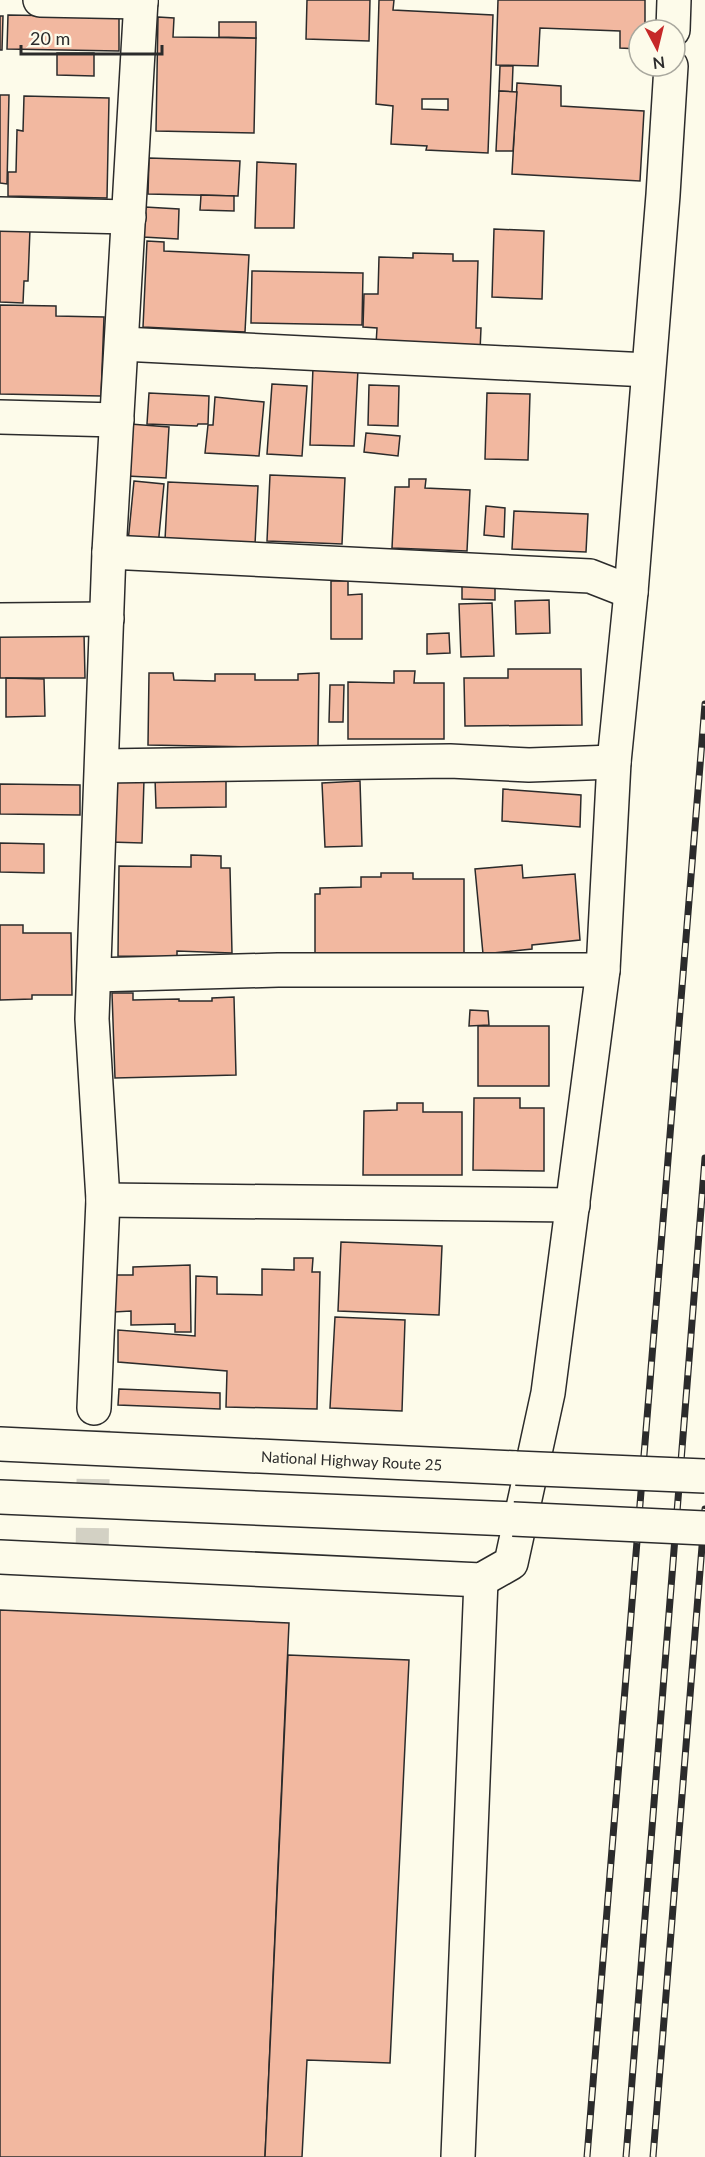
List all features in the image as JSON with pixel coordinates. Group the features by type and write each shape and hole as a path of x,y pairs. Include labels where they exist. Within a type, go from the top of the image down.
{"main road":[{"path":"40,0 141,1 109,552 92,1019 103,1200 94,1407"},
{"path":"673,18 674,0"},
{"path":"0,1557 481,1580 511,1563 548,1393 603,970 614,762 631,592 670,78"},
{"path":"0,214 129,217"},
{"path":"122,344 648,370"},
{"path":"0,417 117,420"},
{"path":"109,552 590,576 631,592"},
{"path":"0,620 107,620"},
{"path":"103,766 450,761 529,765 614,762"},
{"path":"94,975 278,970 603,970"},
{"path":"103,1200 573,1205"},
{"name":"National Highway Route 25","path":"0,1444 705,1476"},
{"path":"0,1497 705,1528"},
{"path":"458,2157 481,1580"}],"building":[{"path":"307,0 370,0 369,41 306,39"},
{"path":"379,0 394,0 393,10 493,15 488,153 426,150 427,146 391,144 393,106 376,104","holes":["422,99 448,99 448,110 422,109"]},
{"path":"498,0 645,0 645,18 627,18 627,48 620,48 620,31 540,28 538,66 496,65"},
{"path":"8,15 119,17 119,51 7,49"},
{"path":"0,16 3,16 2,50 0,50"},
{"path":"158,17 174,18 173,37 256,38 254,133 156,131"},
{"path":"219,22 256,22 256,38 219,37"},
{"path":"57,53 94,53 94,76 57,75"},
{"path":"500,66 513,66 512,92 499,91"},
{"path":"517,83 561,86 561,106 644,111 640,181 512,174"},
{"path":"499,91 517,92 513,151 496,151"},
{"path":"0,95 9,95 7,184 0,183"},
{"path":"24,96 109,98 107,198 8,196 8,172 16,172 17,130 23,131"},
{"path":"149,158 240,161 238,196 148,194"},
{"path":"257,162 296,164 294,228 255,228"},
{"path":"201,195 234,196 234,211 200,210"},
{"path":"145,207 179,209 178,239 143,237"},
{"path":"0,228 30,229 28,281 24,281 23,303 0,302"},
{"path":"494,229 544,231 542,299 492,297"},
{"path":"147,241 164,242 164,251 249,255 245,332 143,327"},
{"path":"413,253 453,254 453,261 478,261 476,328 481,328 480,351 376,345 377,328 363,327 364,294 378,294 379,257 413,258"},
{"path":"252,271 363,273 362,325 251,323"},
{"path":"0,305 56,306 56,316 104,317 101,396 0,394"},
{"path":"313,367 358,369 354,446 310,445"},
{"path":"272,384 307,386 302,456 267,454"},
{"path":"369,385 399,386 398,426 368,425"},
{"path":"149,393 209,396 208,424 197,426 147,424"},
{"path":"487,393 530,394 528,460 485,459"},
{"path":"215,397 264,402 259,456 205,453 208,425 213,425"},
{"path":"130,424 169,427 166,478 127,476"},
{"path":"366,433 400,436 398,456 364,452"},
{"path":"270,475 345,478 342,544 267,541"},
{"path":"409,479 426,479 425,488 470,490 467,551 392,548 395,487 409,487"},
{"path":"134,481 164,484 158,546 128,542"},
{"path":"168,482 258,486 255,544 165,540"},
{"path":"486,506 505,508 504,537 484,535"},
{"path":"514,511 588,514 586,552 512,549"},
{"path":"331,581 348,581 348,595 362,594 362,639 331,639"},
{"path":"462,583 495,583 495,600 462,599"},
{"path":"549,600 550,633 516,634 515,601"},
{"path":"492,603 494,656 461,657 459,604"},
{"path":"84,633 85,678 0,678 0,634"},
{"path":"449,633 450,653 427,654 427,634"},
{"path":"508,669 581,669 582,725 465,726 464,678 508,678"},
{"path":"394,671 415,671 414,683 444,683 444,739 348,739 348,682 394,683"},
{"path":"149,673 173,673 174,680 215,681 215,674 255,674 255,680 298,680 298,674 319,673 318,748 148,745"},
{"path":"6,678 44,679 45,716 6,717"},
{"path":"330,685 344,685 343,722 329,722"},
{"path":"155,778 226,778 226,807 156,808"},
{"path":"111,780 144,780 142,843 110,842"},
{"path":"360,781 362,846 325,847 322,783"},
{"path":"0,784 80,785 80,815 0,814"},
{"path":"503,789 581,795 580,827 502,821"},
{"path":"0,843 44,844 44,873 0,872"},
{"path":"191,855 221,856 221,868 230,868 232,953 177,951 177,957 118,956 119,866 191,867"},
{"path":"522,865 523,878 575,874 580,940 532,945 532,949 483,954 475,869"},
{"path":"381,873 413,873 413,879 464,879 464,953 315,954 315,894 320,894 320,888 361,887 361,877 381,877"},
{"path":"0,925 23,925 23,933 71,933 72,995 32,995 32,999 0,1000"},
{"path":"112,993 133,993 133,1000 212,1001 212,998 234,997 236,1075 115,1078"},
{"path":"470,1010 488,1011 489,1025 469,1026"},
{"path":"478,1026 549,1026 549,1086 478,1086"},
{"path":"474,1098 520,1098 520,1108 544,1108 544,1171 473,1170"},
{"path":"397,1103 423,1103 423,1112 462,1112 462,1175 363,1175 364,1111 397,1110"},
{"path":"341,1242 442,1246 439,1315 338,1311"},
{"path":"294,1258 313,1258 312,1272 320,1272 317,1409 226,1407 227,1371 118,1362 118,1330 195,1336 196,1276 217,1277 217,1294 262,1295 262,1269 294,1270"},
{"path":"190,1265 191,1332 175,1332 175,1324 131,1325 131,1311 114,1312 113,1275 133,1275 133,1267"},
{"path":"335,1317 405,1320 402,1411 330,1408"},
{"path":"119,1389 220,1393 220,1409 118,1405"},
{"path":"0,1610 289,1623 265,2157 0,2157"},
{"path":"288,1655 409,1660 390,2063 307,2060 302,2157 265,2157"}],"tunnel":[{"path":"92,1561 94,1408"}],"railway":[{"path":"587,2157 705,704"},
{"path":"626,2157 705,1158"},
{"path":"653,2157 705,1509"}]}
